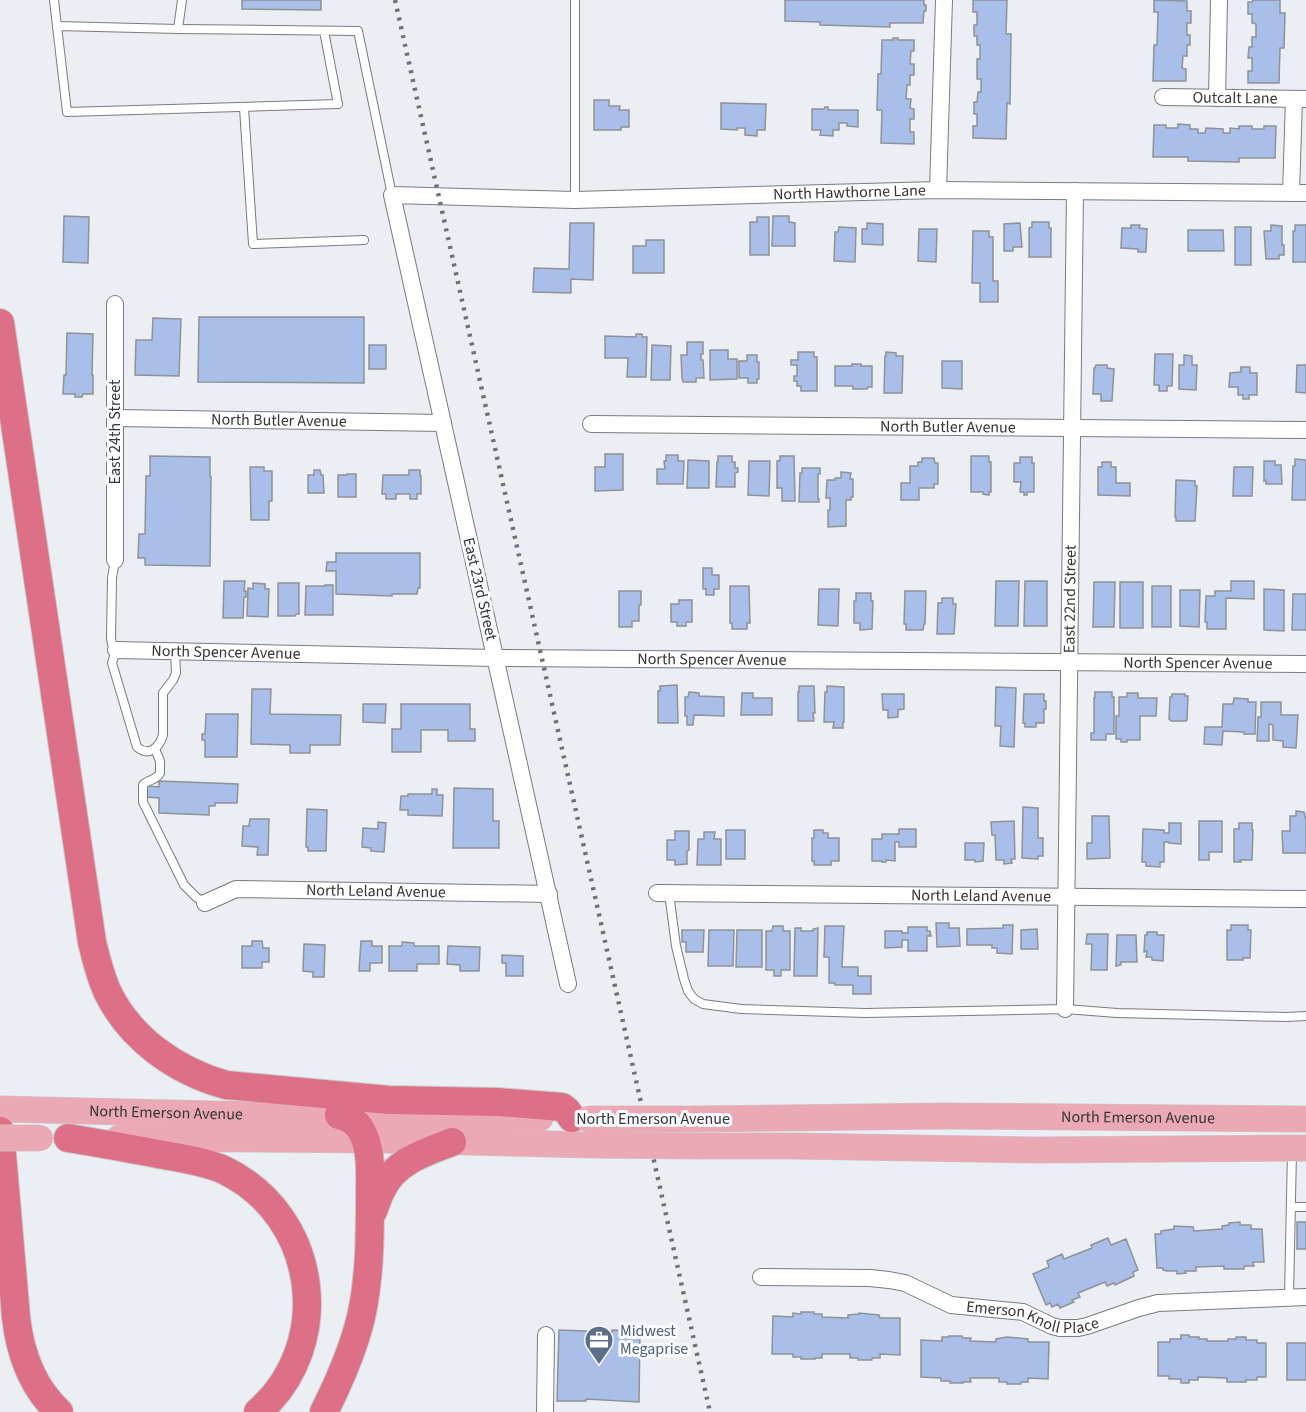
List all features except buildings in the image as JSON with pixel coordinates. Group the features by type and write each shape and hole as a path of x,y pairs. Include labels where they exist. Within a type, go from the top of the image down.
{"highway":[{"path":"0,323 92,942 107,990 123,1016 147,1042 174,1064 200,1077 226,1086 389,1100 498,1102 562,1107 580,1119"},
{"path":"324,1412 351,1351 365,1298 369,1263 370,1159 366,1140 357,1124 339,1115"},
{"path":"0,1131 20,1343 23,1355 40,1390 59,1412"},
{"path":"54,1138 184,1159 224,1170 253,1189 279,1217 293,1239 303,1264 307,1289 307,1315 303,1339 290,1371 277,1392 258,1412"},
{"path":"370,1219 382,1187 393,1173 415,1156 452,1142"}],"main road":[{"name":"North Emerson Avenue","path":"0,1109 168,1114 580,1119 932,1116 1306,1119"},
{"name":"North Emerson Avenue","path":"0,1138 366,1140 1038,1150 1299,1148"}],"street":[{"path":"938,190 944,0"},
{"path":"1217,98 1219,0"},
{"name":"Outcalt Lane","path":"1163,97 1300,99"},
{"path":"1299,193 1300,99"},
{"name":"North Hawthorne Lane","path":"392,195 575,200 938,190 1299,193"},
{"name":"East 22nd Street","path":"1065,1009 1074,191"},
{"name":"East 23rd Street","path":"392,195 568,984"},
{"name":"East 24th Street","path":"115,304 116,560"},
{"name":"North Butler Avenue","path":"115,418 443,423"},
{"name":"North Butler Avenue","path":"591,424 1306,430"},
{"name":"North Spencer Avenue","path":"116,650 496,658 1306,664"},
{"name":"North Leland Avenue","path":"205,903 236,889 549,894"},
{"name":"North Leland Avenue","path":"663,893 1306,899"},
{"name":"Emerson Knoll Place","path":"761,1277 889,1280 904,1283 951,1305 1023,1312 1052,1326 1070,1328 1087,1326 1158,1303 1306,1297"},
{"path":"545,1412 546,1335"}],"lane":[{"path":"54,0 67,112 338,104 324,31"},
{"path":"178,29 182,0"},
{"path":"575,0 575,200"},
{"path":"57,26 358,31 392,195"},
{"path":"243,108 253,244 364,240"},
{"path":"116,560 112,578 111,639 116,650 112,663 137,747 144,752 155,749 160,744 163,735 163,693 176,673 175,651"},
{"path":"155,749 160,761 160,773 156,779 143,784 143,802 184,885 205,903"},
{"path":"663,893 688,991 694,999 703,1004 741,1009 865,1013 1065,1009 1117,1013 1306,1016"},
{"path":"1289,1297 1291,1206 1299,1148"},
{"path":"1291,1206 1306,1207"}],"railway":[{"path":"395,0 710,1412"}],"place":[{"name":"Midwest Megaprise","path":"599,1366"}]}
